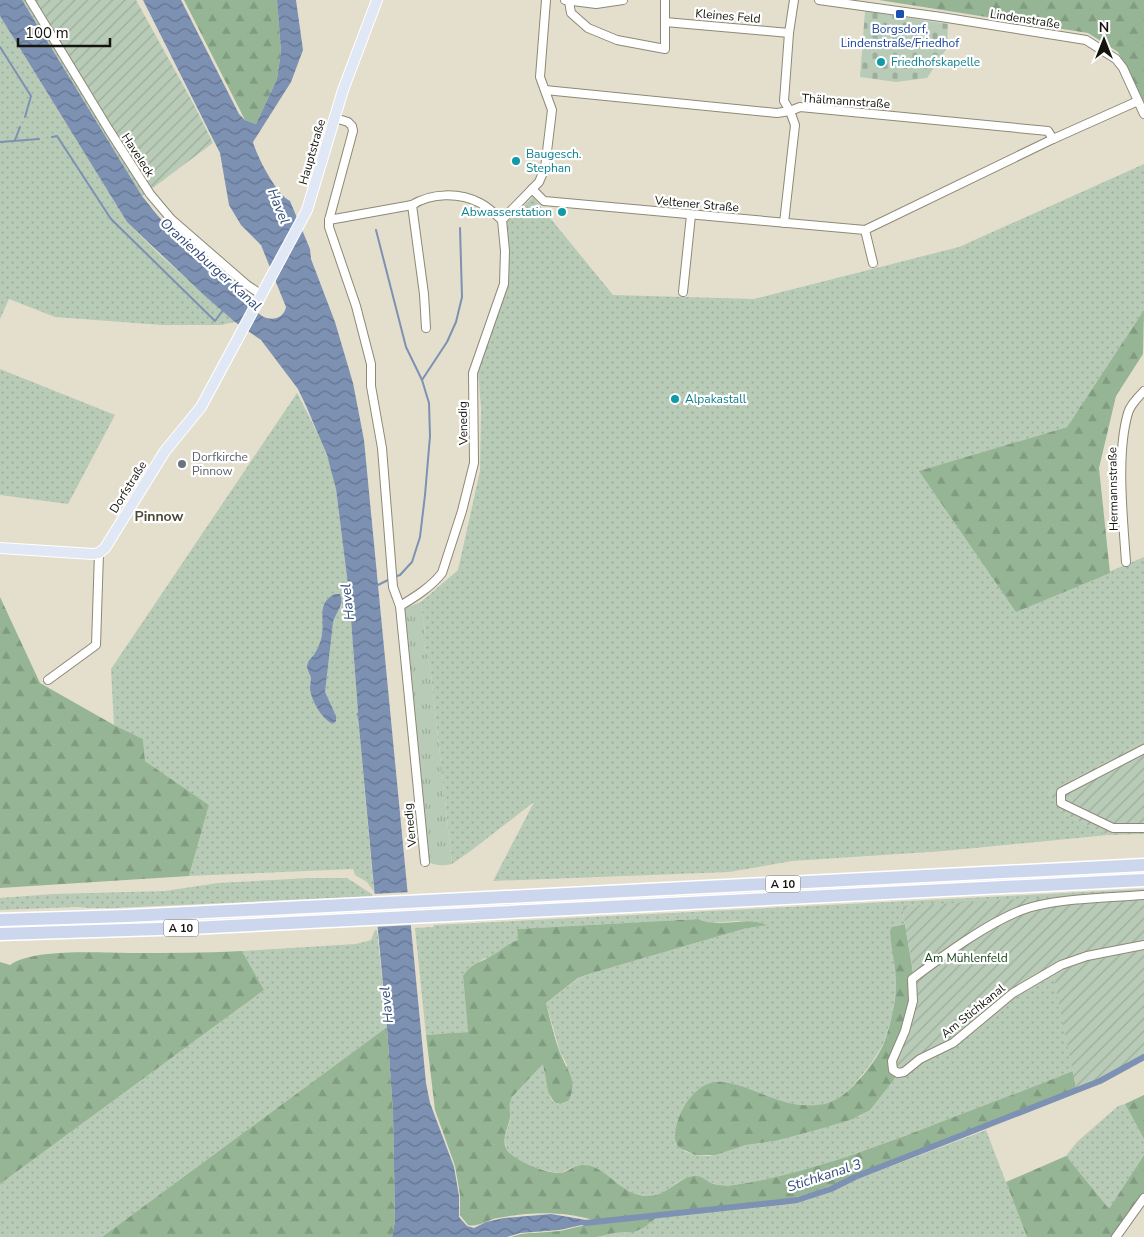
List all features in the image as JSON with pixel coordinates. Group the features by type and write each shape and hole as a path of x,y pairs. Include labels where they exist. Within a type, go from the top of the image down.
{"highway":[{"name":"A 10","path":"0,920 361,905 1144,866"},
{"name":"A 10","path":"0,934 133,931 1144,880"}],"main road":[{"name":"Hauptstraße","path":"256,305 307,210 343,90 377,0"},
{"name":"Dorfstraße","path":"99,552 105,548 165,451 201,407 256,305"},
{"path":"0,548 93,554 99,552"}],"street":[{"name":"Haveleck","path":"30,0 108,130 150,194 171,219 247,285 262,295"},
{"path":"329,220 412,205 430,197 461,196 480,203 502,220 539,182 546,168 552,110 540,77 546,0"},
{"path":"623,0 596,4 567,0 571,13 588,28 617,40 665,48 665,0"},
{"path":"784,223 794,125 790,111 784,101 788,32 794,0"},
{"name":"Lindenstraße","path":"819,0 1086,40 1116,59 1123,68 1144,114"},
{"name":"Kleines Feld","path":"665,22 788,32"},
{"name":"Thälmannstraße","path":"545,90 777,113 800,107 1048,131 1054,138"},
{"path":"873,263 865,230 1054,138 1138,101"},
{"name":"Venedig","path":"334,118 348,122 352,126 353,131 329,220 331,237 356,306 371,364 372,386 382,448 393,587 400,606 425,862"},
{"name":"Veltener Straße","path":"532,188 544,202 865,230"},
{"path":"412,205 424,294 426,328"},
{"path":"683,292 691,215"},
{"name":"Venedig","path":"400,606 418,596 442,573 462,511 474,463 473,373 504,284 505,251 502,220"},
{"name":"Hermannstraße","path":"1126,562 1122,457 1124,434 1129,411 1144,391"},
{"path":"48,680 96,645 99,552"},
{"path":"1144,749 1061,792 1061,804 1113,828 1144,828"},
{"name":"Am Stichkanal","path":"1144,895 1052,903 1022,910 987,928 912,978 913,1001 908,1022 892,1061 893,1070 898,1073 904,1072 920,1059 953,1043 1013,993 1061,965 1087,956 1144,945"},
{"path":"1116,1237 1144,1198"}],"green space":[{"path":"22,0 136,0 213,143 142,196"},
{"path":"184,0 277,0 281,51 277,79 256,124 245,120"},
{"path":"879,0 1144,0 1144,102 1118,52 1088,33"},
{"path":"865,11 948,24 947,48 927,78 896,82 860,77"},
{"path":"0,16 127,222 160,255 235,322 221,325 162,325 55,317 9,299 0,319"},
{"path":"1144,164 1144,310 1067,427 920,471 1016,611 1144,557 1144,741 1048,793 1064,814 1108,835 944,851 792,861 729,872 493,881 534,802 452,864 430,665 421,635 425,634 421,602 458,570 480,471 481,408 478,371 507,287 507,222 533,197 613,295 754,299 959,247"},
{"path":"1144,310 1143,354 1116,396 1099,468 1110,573 1016,612 919,471 1067,427"},
{"path":"0,369 115,415 68,504 0,495"},
{"path":"297,393 325,451 336,489 349,593 358,712 356,715 358,716 374,892 367,882 355,875 353,869 189,876 209,805 145,761 143,739 114,725 111,669"},
{"path":"0,597 40,683 114,725 143,739 145,761 209,805 189,876 0,888"},
{"path":"421,602 425,635 421,635 430,665 452,864 446,865 428,862 402,609"},
{"path":"1144,741 1144,834 1108,835 1064,814 1048,793"},
{"path":"347,878 375,896 113,908 78,907 0,910 0,898 53,894 165,891 218,883"},
{"path":"1144,889 1144,897 1103,900 902,906 905,924 895,926 890,934 896,970 896,989 892,1016 883,1045 870,1065 851,1088 837,1100 820,1105 803,1105 787,1104 723,1082 684,1151 695,1155 709,1156 746,1145 775,1141 860,1116 870,1109 899,1073 1000,1002 1052,969 1073,1071 855,1154 812,1168 767,1179 722,1186 690,1178 676,1183 660,1194 647,1196 628,1190 597,1169 589,1166 578,1165 560,1173 536,1168 512,1155 507,1149 505,1142 510,1119 509,1105 512,1097 543,1064 548,1092 553,1102 562,1104 568,1101 567,1065 560,1052 546,1003 579,978 589,974 766,924 737,921 706,923 698,919 517,929 518,940 512,942 491,957 483,959 463,976 468,1032 426,1035 415,928 433,927 434,925"},
{"name":"Am Mühlenfeld","path":"1144,897 1144,1055 1100,1079 1076,1088 1052,970 1024,985 970,1029 897,1072 893,1062 906,1032 914,979 902,906 1040,898 1044,907"},
{"path":"698,919 715,923 750,922 767,925 747,928 589,974 578,978 546,1003 558,1047 571,1076 571,1094 568,1101 561,1104 554,1102 548,1092 543,1064 512,1097 510,1119 504,1141 509,1153 530,1165 559,1173 579,1165 592,1166 630,1192 650,1196 662,1193 682,1180 694,1176 714,1184 728,1186 777,1177 821,1165 907,1135 1073,1071 1076,1088 827,1187 781,1201 593,1220 546,1213 494,1219 472,1226 468,1225 460,1215 460,1195 455,1166 435,1110 426,1035 468,1032 463,976 474,965 518,940 517,929"},
{"path":"905,924 914,979 899,1073 870,1110 853,1119 816,1130 775,1141 746,1145 715,1155 695,1155 678,1147 675,1137 676,1127 683,1108 696,1092 704,1086 713,1083 732,1084 792,1104 806,1105 819,1105 831,1102 849,1090 870,1066 884,1043 892,1016 896,988 896,973 890,931 892,927"},
{"path":"375,930 377,930 387,1027 102,1237 0,1237 0,1184 264,990 242,951 356,944 371,940"},
{"path":"242,951 264,990 0,1184 0,962 10,965 35,956 68,953"},
{"path":"387,1027 393,1112 395,1221 392,1237 102,1237"},
{"path":"1144,1095 1144,1139 1125,1104"},
{"path":"1125,1104 1144,1139 1144,1155 1109,1210 1065,1157 1077,1142 1118,1106"},
{"path":"986,1130 1027,1237 597,1237 614,1233 625,1233 645,1227 657,1217 797,1202 831,1191"},
{"path":"1144,1155 1144,1195 1114,1237 1027,1237 1006,1182 1066,1156 1109,1209"},
{"path":"657,1217 645,1227 634,1232 614,1233 597,1237 511,1237 521,1234 560,1231 594,1223"}],"water":[{"path":"0,0 22,0 142,196 158,216 221,270 256,311 266,318 273,319 283,314 286,307 261,245 241,225 229,205 220,153 143,0 181,0 239,114 245,120 256,124 277,79 281,51 277,0 296,0 303,50 291,82 253,142 268,175 279,191 290,201 310,249 311,259 335,322 353,383 364,440 426,1083 430,1103 454,1167 459,1196 459,1217 467,1226 474,1228 486,1222 504,1218 551,1214 592,1221 591,1223 559,1230 520,1233 507,1237 392,1237 395,1221 393,1112 387,1027 358,716 356,715 358,712 349,593 336,489 327,455 298,389 261,340 235,322 205,296 127,222 0,16"},
{"path":"335,594 340,594 341,601 340,608 333,622 325,692 336,716 336,721 333,724 321,714 315,704 311,694 311,678 307,667 321,640 323,607 325,602"}],"pier":[{"path":"411,892 414,925 375,927 372,894"}],"waterway":[{"path":"0,47 31,96 25,117"},
{"path":"15,140 20,127"},
{"path":"52,137 57,136 111,219 215,321 223,310"},
{"path":"0,142 39,139"},
{"path":"422,380 447,342 456,322 462,297 460,228"},
{"path":"376,230 406,347 422,380 429,403 430,436 420,537 412,562 400,575 394,577"},
{"path":"378,585 390,579"},
{"name":"Stichkanal 3","path":"585,1223 797,1200 831,1189 855,1177 1100,1081 1144,1057"}],"place":[{"name":"Borgsdorf, Lindenstraße/Friedhof","path":"900,14"},
{"name":"Friedhofskapelle","path":"881,62"},
{"name":"Baugesch. Stephan","path":"516,161"},
{"name":"Abwasserstation","path":"562,212"},
{"name":"Alpakastall","path":"675,399"},
{"name":"Dorfkirche Pinnow","path":"182,464"}],"district":[{"name":"Pinnow","path":"159,516"}],"water label":[{"name":"Havel","path":"279,206"},
{"name":"Oranienburger Kanal","path":"211,264"},
{"name":"Havel","path":"347,602"},
{"name":"Havel","path":"386,1005"}]}
